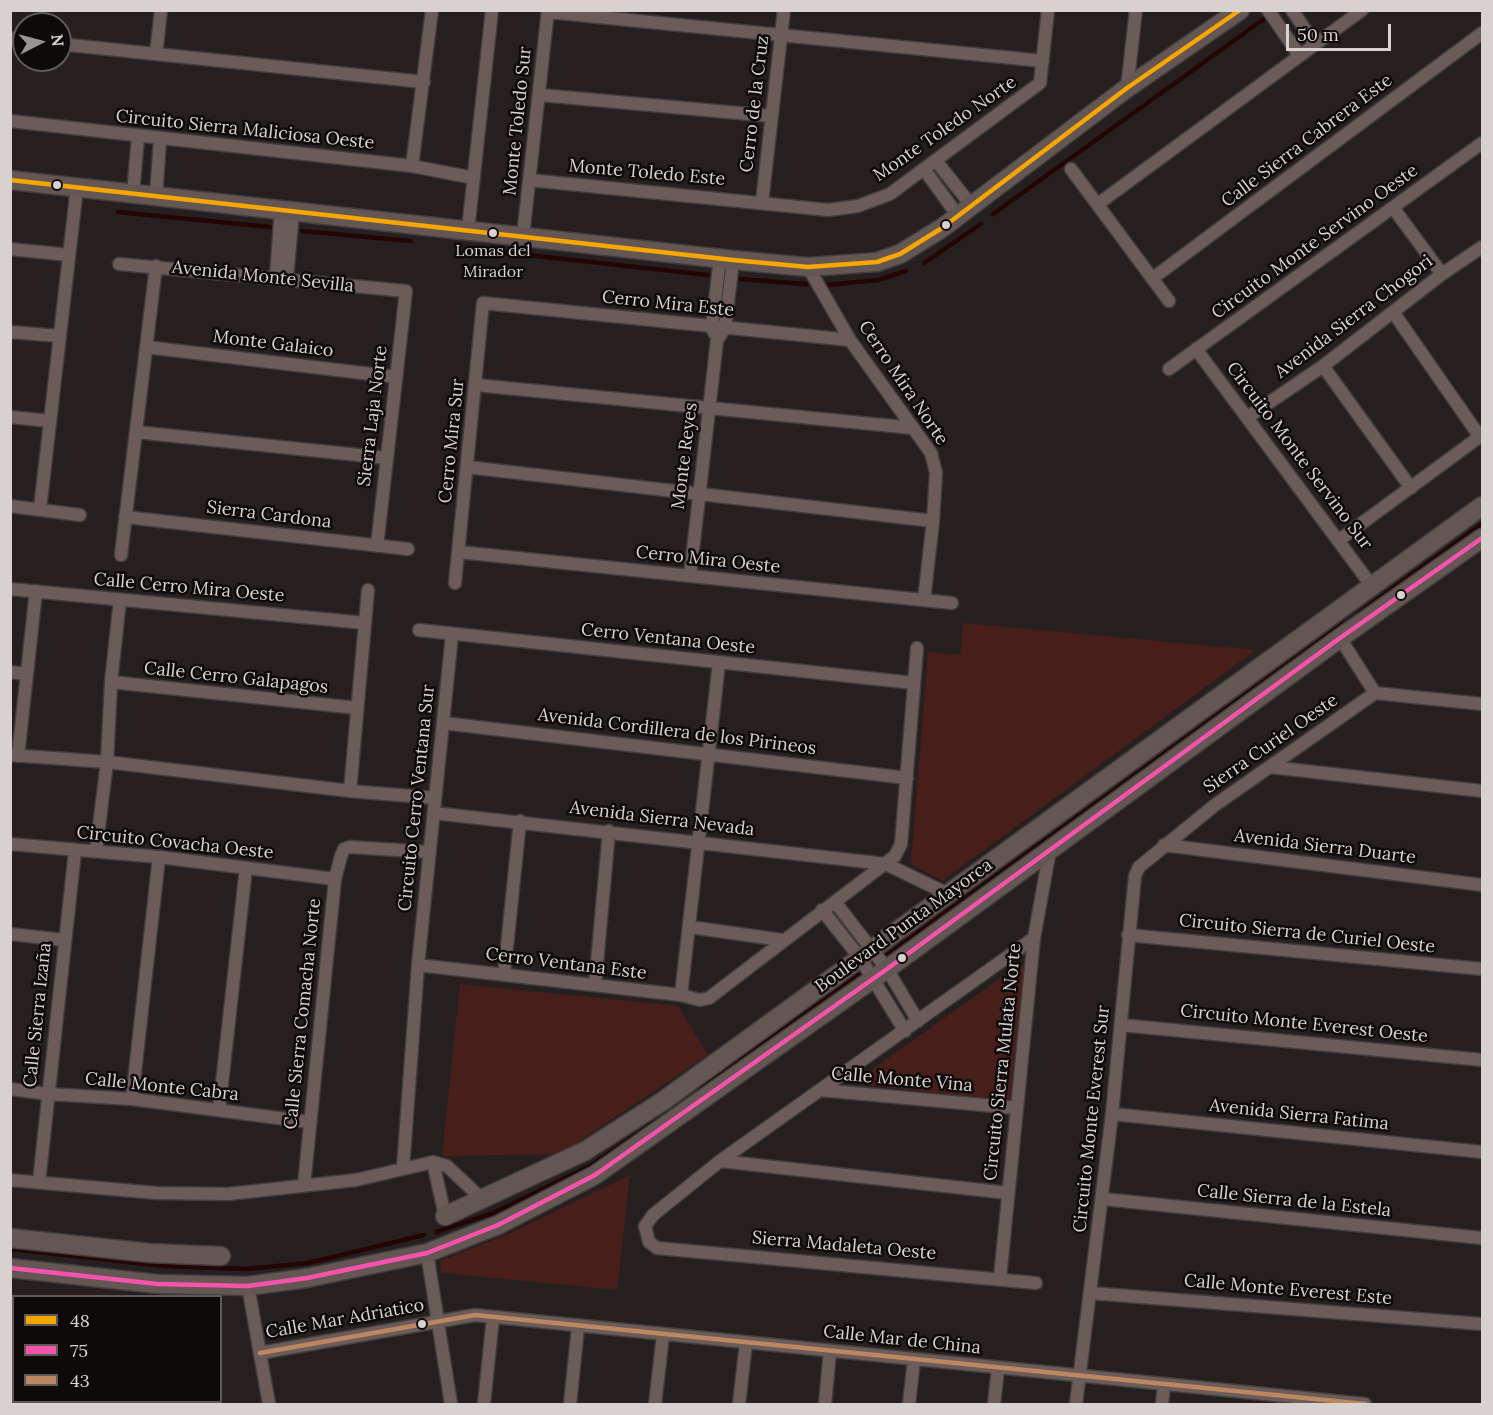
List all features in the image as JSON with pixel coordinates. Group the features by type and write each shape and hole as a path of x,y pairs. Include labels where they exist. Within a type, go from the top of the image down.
{"street":[{"path":"156,54 161,10"},
{"path":"412,166 432,10"},
{"path":"468,230 492,10"},
{"name":"Cerro de la Cruz","path":"762,202 784,10"},
{"name":"Monte Toledo Norte","path":"762,202 828,210 858,206 890,194 1040,83 1048,10"},
{"path":"1127,88 1136,10"},
{"path":"10,180 808,267 885,260 900,254 965,211 1127,88 1240,10"},
{"path":"1268,10 1299,55"},
{"path":"1292,10 1315,44"},
{"path":"1098,204 1362,10"},
{"path":"548,11 1043,61"},
{"name":"Monte Toledo Sur","path":"523,236 548,11"},
{"name":"Calle Sierra Cabrera Este","path":"1153,278 1482,33"},
{"path":"72,45 424,82"},
{"path":"540,95 771,116"},
{"name":"Circuito Sierra Maliciosa Oeste","path":"10,121 160,140 412,166 474,178"},
{"path":"133,194 138,137"},
{"path":"156,196 160,140"},
{"name":"Circuito Monte Servino Oeste","path":"1169,369 1394,209 1482,143"},
{"path":"936,161 965,211"},
{"path":"924,169 965,211"},
{"path":"1071,169 1169,301"},
{"name":"Monte Toledo Este","path":"529,180 762,202"},
{"path":"40,509 77,187"},
{"path":"1394,209 1442,274"},
{"path":"282,278 287,210"},
{"name":"Avenida Sierra Chogori","path":"1248,417 1323,366 1442,274 1482,247"},
{"path":"10,249 69,255"},
{"name":"Monte Reyes","path":"717,340 712,327 726,259"},
{"name":"Monte Reyes","path":"690,576 717,340 725,328 726,259"},
{"name":"Avenida Monte Sevilla","path":"119,264 406,291"},
{"path":"121,555 156,266"},
{"name":"Cerro Mira Norte","path":"808,267 850,340 931,453 936,473 924,600"},
{"name":"Sierra Laja Norte","path":"377,546 406,291"},
{"name":"Cerro Mira Este","path":"483,303 850,340"},
{"name":"Cerro Mira Sur","path":"454,583 483,303"},
{"path":"1339,540 1481,436 1393,312"},
{"path":"10,332 60,336"},
{"name":"Monte Galaico","path":"146,348 396,377"},
{"name":"Circuito Monte Servino Sur","path":"1197,349 1371,585"},
{"path":"1323,366 1411,488"},
{"path":"476,385 913,428"},
{"path":"10,417 50,422"},
{"path":"136,432 387,459"},
{"path":"467,467 933,521"},
{"path":"10,506 80,515"},
{"name":"Boulevard Punta Mayorca","path":"445,1216 585,1151 663,1101 1482,506"},
{"name":"Sierra Cardona","path":"125,517 408,549"},
{"name":"Boulevard Punta Mayorca","path":"10,1268 158,1284 248,1286 308,1278 427,1253 498,1225 595,1176 880,974 1359,624 1482,538"},
{"name":"Cerro Mira Oeste","path":"459,552 952,603"},
{"name":"Calle Cerro Mira Oeste","path":"10,589 365,623"},
{"path":"350,791 368,590"},
{"path":"36,591 14,755 107,762 350,791 435,798"},
{"path":"96,851 107,762 111,682 120,600"},
{"path":"1344,605 1359,624"},
{"name":"Cerro Ventana Oeste","path":"419,630 914,683"},
{"name":"Circuito Cerro Ventana Sur","path":"403,1168 418,965 452,635"},
{"path":"1340,638 1375,693 1482,704"},
{"path":"690,927 782,940 886,864 901,844 917,648"},
{"path":"681,995 719,663"},
{"path":"10,672 26,674"},
{"name":"Calle Cerro Galapagos","path":"111,682 357,708"},
{"name":"Sierra Curiel Oeste","path":"1139,867 1215,805 1375,693"},
{"name":"Avenida Cordillera de los Pirineos","path":"443,723 907,778"},
{"path":"1270,767 1482,791"},
{"name":"Avenida Sierra Nevada","path":"434,813 886,864 948,894"},
{"path":"504,975 520,821"},
{"path":"596,986 609,831"},
{"name":"Circuito Covacha Oeste","path":"10,844 159,857 335,879"},
{"name":"Avenida Sierra Duarte","path":"1164,845 1482,885"},
{"name":"Calle Sierra Comacha Norte","path":"303,1185 335,879 344,849 350,847 430,852"},
{"name":"Circuito Sierra Mulata Norte","path":"1000,1278 1034,938 1050,850"},
{"name":"Calle Sierra Izaña","path":"39,1182 75,851"},
{"path":"132,1099 159,857"},
{"name":"Circuito Monte Everest Sur","path":"1076,1404 1122,1025 1128,935 1135,876 1139,867"},
{"path":"219,1110 246,868"},
{"path":"835,902 866,954 918,1021"},
{"path":"822,909 866,954 880,974 905,1031"},
{"path":"10,934 64,940"},
{"name":"Circuito Sierra de Curiel Oeste","path":"1128,935 1482,969"},
{"path":"720,1161 1034,938"},
{"name":"Cerro Ventana Este","path":"418,965 681,995 700,1000 709,998 782,940"},
{"name":"Circuito Monte Everest Oeste","path":"1122,1025 1482,1060"},
{"name":"Calle Monte Cabra","path":"10,1089 48,1094 132,1099 309,1122"},
{"name":"Calle Monte Vina","path":"820,1090 1016,1108"},
{"name":"Avenida Sierra Fatima","path":"1112,1114 1482,1152"},
{"path":"433,1161 445,1216"},
{"path":"10,1180 158,1193 228,1194 356,1180 433,1161 447,1166 482,1199"},
{"path":"720,1161 1008,1193"},
{"name":"Sierra Madaleta Oeste","path":"720,1161 652,1215 645,1226 649,1242 657,1248 1036,1283"},
{"name":"Calle Sierra de la Estela","path":"1102,1199 1482,1238"},
{"path":"10,1238 150,1253 221,1256"},
{"path":"427,1253 450,1404"},
{"path":"248,1286 269,1404"},
{"name":"Calle Monte Everest Este","path":"1090,1293 1482,1324"},
{"name":"Calle Mar de China","path":"436,1321 475,1315 1164,1384 1246,1399 1365,1404"},
{"path":"484,1404 494,1317"},
{"name":"Calle Mar Adriatico","path":"260,1353 436,1321"},
{"path":"570,1404 578,1327"},
{"path":"655,1404 663,1335"},
{"path":"739,1404 746,1343"},
{"path":"825,1404 830,1351"},
{"path":"909,1404 914,1360"},
{"path":"994,1404 998,1368"},
{"path":"1162,1404 1164,1384"},
{"path":"10,1395 12,1404"}],"shaded area":[{"path":"963,623 1256,650 942,881 911,864 928,652 960,655"},
{"path":"1020,964 1024,966 1010,1100 861,1083 863,1076"},
{"path":"460,984 678,1006 708,1055 560,1154 442,1156"},
{"path":"630,1175 617,1290 441,1273 440,1261 513,1232"}],"waterway":[{"path":"993,214 1264,19"},
{"path":"118,212 270,227"},
{"path":"924,263 981,224"},
{"path":"302,231 411,241"},
{"path":"491,251 708,275"},
{"path":"827,285 878,280 906,271"},
{"path":"740,279 806,284"},
{"path":"1359,613 1482,524"},
{"path":"883,958 1343,624"},
{"path":"701,1089 859,975"},
{"path":"436,1232 493,1213 590,1166 655,1122"},
{"path":"10,1249 164,1266 247,1269 308,1263 424,1235"}],"transit line":[{"name":"48","path":"10,180 733,260 808,267 877,262 900,254 942,228 1127,88 1240,10"},
{"name":"75","path":"10,1268 158,1284 248,1286 307,1278 427,1253 498,1225 595,1175 887,969 1340,638 1482,538"},
{"name":"43","path":"260,1353 475,1315 1365,1404"}],"place":[{"name":"Lomas del Mirador","path":"493,233"}]}
